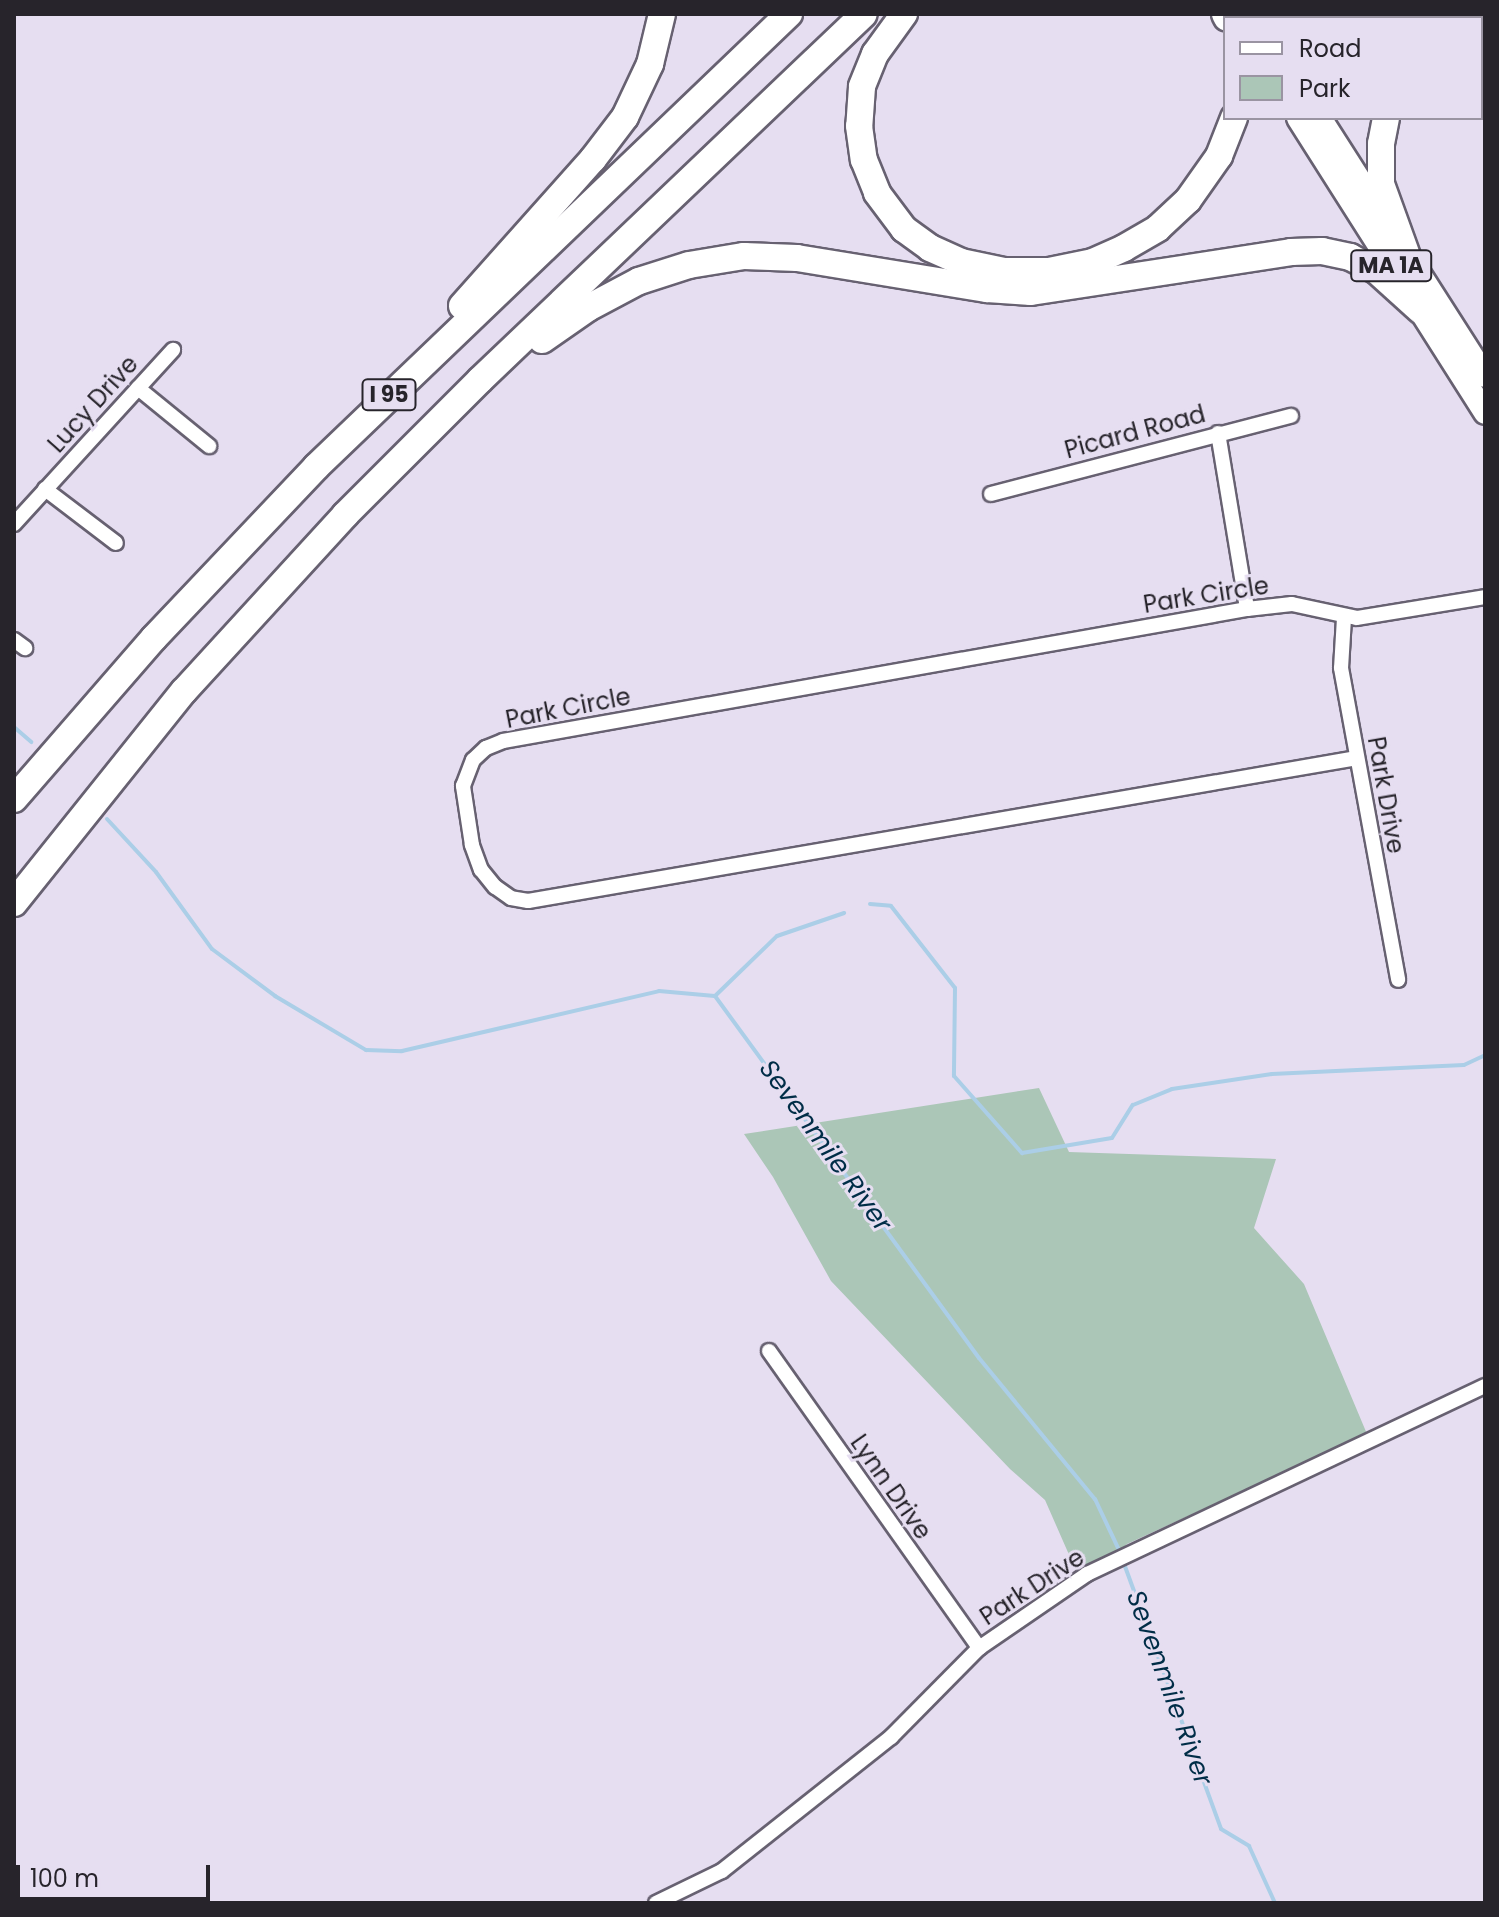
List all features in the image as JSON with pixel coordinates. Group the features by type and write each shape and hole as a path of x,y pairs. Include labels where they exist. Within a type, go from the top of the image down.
{"highway":[{"path":"405,380 477,287 616,131 646,77 662,14"},
{"name":"I 95","path":"14,799 185,604 405,380 789,14"},
{"name":"I 95","path":"14,903 205,667 334,526 467,393 864,14"},
{"path":"904,14 879,46 865,78 859,115 864,160 877,193 904,229 930,248 961,262 1004,271 1049,271 1093,262 1124,248 1158,228 1188,200 1219,156 1233,120"},
{"path":"1386,120 1381,144 1381,184 1407,256"},
{"path":"467,393 571,319 626,287 676,268 744,256 809,260 987,289 1031,292 1291,252 1322,251 1350,257 1377,271 1420,310"}],"main road":[{"name":"MA 1A","path":"1299,120 1485,413"},
{"name":"MA 1A","path":"1321,120 1485,376"}],"street":[{"name":"Lucy Drive","path":"14,524 173,350"},
{"path":"138,388 209,446"},
{"name":"Picard Road","path":"991,494 1291,416"},
{"path":"1218,433 1247,609"},
{"path":"45,489 116,543"},
{"name":"Park Circle","path":"1357,758 528,901 511,898 495,887 481,870 472,845 463,786 466,770 486,748 503,741 1247,609 1292,604 1344,618 1485,597"},
{"name":"Park Drive","path":"1344,618 1341,668 1398,980"},
{"name":"Lynn Drive","path":"769,1351 979,1648"},
{"name":"Park Drive","path":"656,1903 730,1865 891,1737 979,1648 1087,1574 1485,1386"}],"green space":[{"path":"1039,1088 1069,1152 1276,1159 1254,1228 1304,1284 1367,1434 1127,1544 1096,1574 1081,1582 1045,1500 1010,1469 831,1281 773,1177 744,1134"}],"waterway":[{"name":"Sevenmile River","path":"14,727 31,742"},
{"name":"Sevenmile River","path":"107,819 156,872 212,949 275,996 366,1050 402,1051 659,991 715,996 979,1358 1095,1499 1119,1550 1221,1829 1249,1846 1275,1903"},
{"path":"870,904 891,906 955,988 954,1076 1022,1153 1112,1138 1133,1105 1172,1089 1272,1074 1464,1065 1485,1055"},
{"path":"715,996 777,936 844,913"}]}
